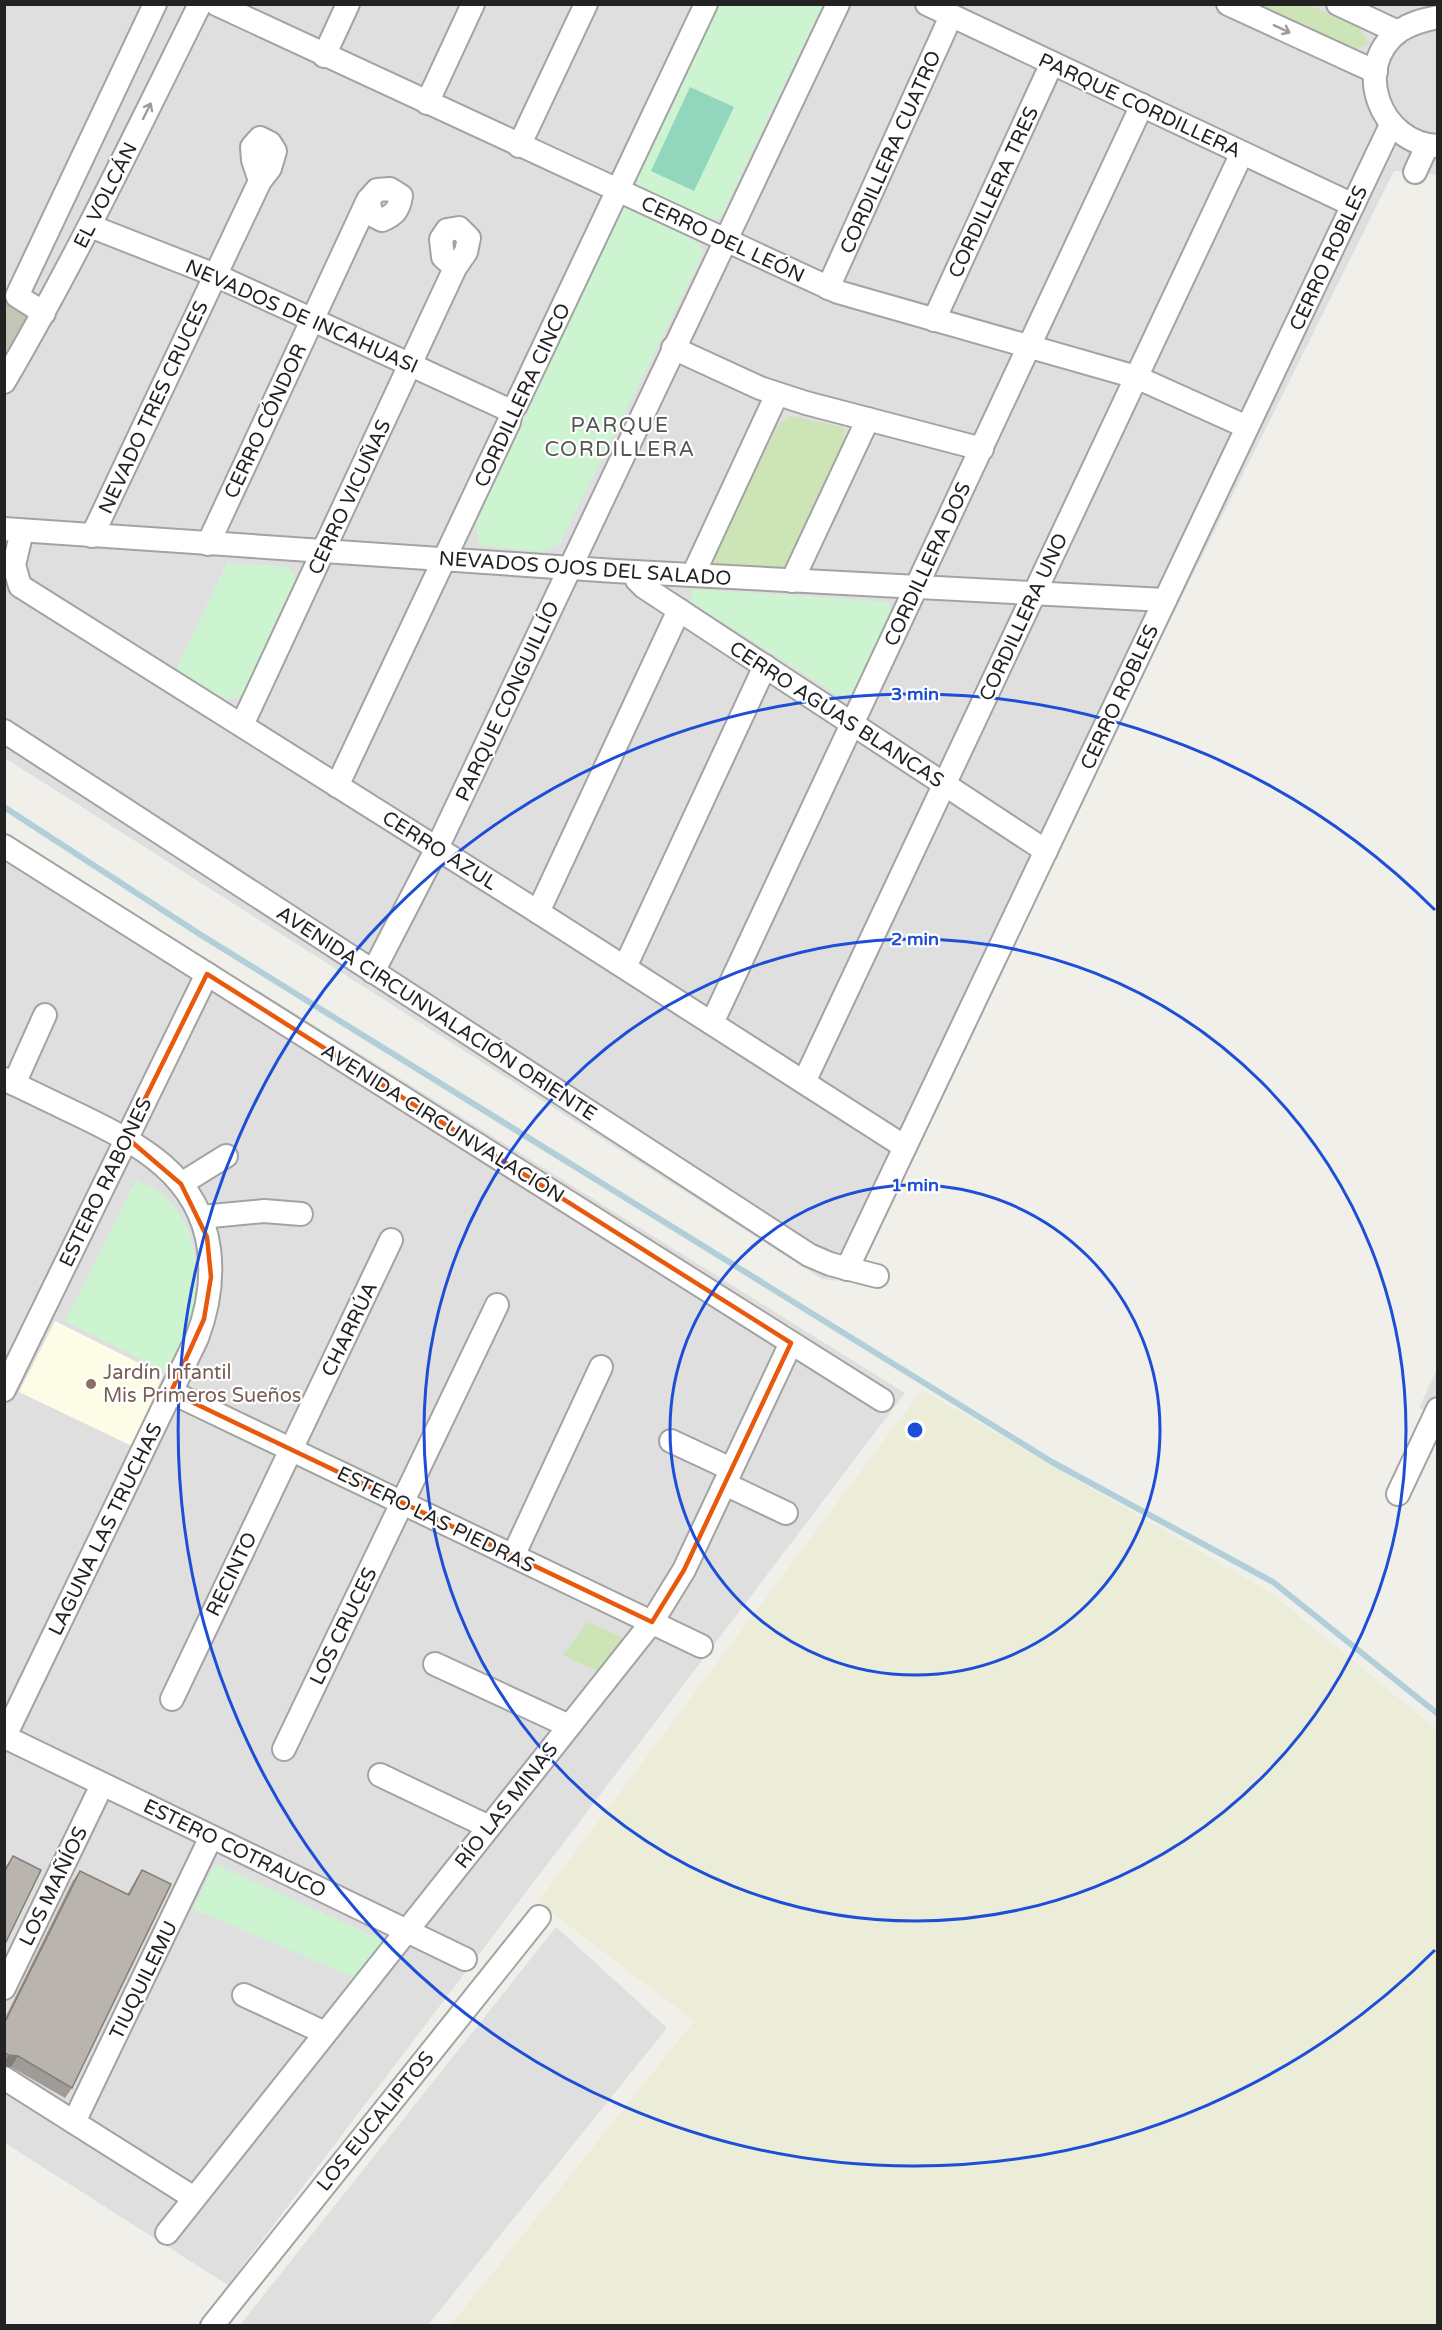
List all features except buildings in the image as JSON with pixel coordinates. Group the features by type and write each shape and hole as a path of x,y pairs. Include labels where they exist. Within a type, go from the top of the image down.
{"street":[{"name":"EL VOLCÁN","path":"44,313 17,296 155,4"},
{"name":"EL VOLCÁN","path":"4,382 90,226 200,4"},
{"name":"CERRO DEL LEÓN","path":"216,4 828,288 1136,377 1247,427"},
{"path":"324,56 348,4"},
{"path":"427,103 474,4"},
{"path":"519,146 586,4"},
{"name":"CORDILLERA CINCO","path":"337,786 508,422 511,411 516,405 706,4"},
{"name":"PARQUE CONGUILLÍO","path":"373,972 437,848 838,4"},
{"name":"PARQUE CORDILLERA","path":"927,4 1353,205"},
{"path":"1228,4 1376,72"},
{"path":"1338,4 1398,32"},
{"name":"CORDILLERA CUATRO","path":"828,288 951,16"},
{"path":"1415,172 1432,146 1407,139 1391,125 1380,108 1375,88 1376,72 1384,48 1398,32 1417,21 1437,17"},
{"name":"CORDILLERA TRES","path":"934,320 1052,63"},
{"name":"CORDILLERA DOS","path":"712,1023 1142,105"},
{"name":"CERRO ROBLES","path":"847,1269 1391,125"},
{"name":"CORDILLERA UNO","path":"804,1082 1242,153"},
{"name":"NEVADO TRES CRUCES","path":"92,536 260,180"},
{"name":"CERRO CÓNDOR","path":"208,544 368,200"},
{"name":"NEVADOS DE INCAHUASI","path":"90,226 215,275 511,411"},
{"name":"CERRO VICUÑAS","path":"242,726 455,268"},
{"path":"673,348 777,394 982,449"},
{"path":"693,575 777,394"},
{"path":"792,580 868,419"},
{"name":"NEVADOS OJOS DEL SALADO","path":"13,530 569,568 1165,600"},
{"name":"CERRO AZUL","path":"13,530 14,565 20,586 625,967 905,1147"},
{"name":"CERRO AGUAS BLANCAS","path":"635,572 637,580 644,587 1046,851"},
{"path":"538,912 679,610"},
{"path":"625,967 765,666"},
{"name":"AVENIDA CIRCUNVALACIÓN ORIENTE","path":"4,731 808,1255 830,1264 877,1276"},
{"name":"AVENIDA CIRCUNVALACIÓN","path":"4,846 882,1400"},
{"name":"ESTERO RABONES","path":"4,1390 207,974"},
{"path":"8,1082 45,1015"},
{"name":"LAGUNA LAS TRUCHAS","path":"5,1738 197,1338 209,1299 211,1277 207,1237 201,1217 181,1184 157,1160 126,1137 8,1082"},
{"path":"181,1184 226,1156"},
{"path":"201,1217 264,1210 301,1214"},
{"name":"CHARRÚA","path":"291,1450 391,1240"},
{"name":"LOS CRUCES","path":"284,1749 497,1305"},
{"name":"RÍO LAS MINAS","path":"167,2233 652,1622 684,1570 791,1343"},
{"path":"513,1556 601,1367"},
{"name":"ESTERO LAS PIEDRAS","path":"171,1392 701,1646"},
{"path":"1398,1494 1429,1446 1437,1410"},
{"path":"671,1441 786,1513"},
{"name":"RECINTO","path":"172,1699 291,1450"},
{"path":"435,1664 569,1726"},
{"name":"ESTERO COTRAUCO","path":"5,1738 465,1959"},
{"path":"380,1775 489,1827"},
{"name":"LOS MAÑÍOS","path":"4,1988 102,1785"},
{"name":"TIUQUILEMU","path":"74,2122 211,1837"},
{"name":"LOS EUCALIPTOS","path":"212,2325 539,1917"},
{"path":"244,1995 325,2033"},
{"path":"4,2078 194,2198"}],"highlighted area":[{"path":"207,974 791,1343 684,1570 652,1622 171,1392 204,1319 211,1277 207,1237 181,1184 126,1137"}],"shaded area":[{"path":"4,5 1437,5 1437,175 1394,171 841,1281 822,1279 5,758 5,370 37,318 5,301"},
{"path":"5,301 37,318 5,370"},
{"path":"4,832 905,1393 228,2285 5,2143"},
{"name":"Jardín Infantil Mis Primeros Sueños","path":"55,1321 163,1375 132,1446 19,1392"},
{"path":"1437,1369 1437,1414 1419,1408"},
{"path":"922,1390 1271,1593 1437,1730 1437,2325 451,2325 694,2021 538,1902"},
{"path":"556,1927 667,2028 428,2325 240,2325"}],"green space":[{"path":"720,5 823,5 721,216 702,219 680,211 638,188 637,176"},
{"path":"1259,5 1309,5 1359,28 1369,44 1355,49"},
{"path":"690,87 734,107 694,191 651,171"},
{"path":"628,207 690,234 701,247 702,256 559,545 541,552 480,545 476,524 620,211"},
{"path":"791,416 843,427 845,439 788,563 780,570 718,566 713,557 778,425"},
{"path":"227,563 288,567 296,577 243,695 227,700 176,669"},
{"path":"693,589 888,602 892,614 856,694 837,695 690,601"},
{"path":"136,1180 165,1196 177,1210 192,1242 195,1260 197,1278 193,1314 184,1342 168,1373 65,1321"},
{"path":"588,1622 623,1638 599,1672 563,1655"},
{"path":"215,1864 384,1941 354,1977 193,1909"}],"waterway":[{"path":"4,807 201,935 1052,1462 1273,1582 1438,1714"}],"place":[{"name":"Jardín Infantil Mis Primeros Sueños","path":"91,1384"}],"district":[{"name":"PARQUE CORDILLERA","path":"620,437"}]}
